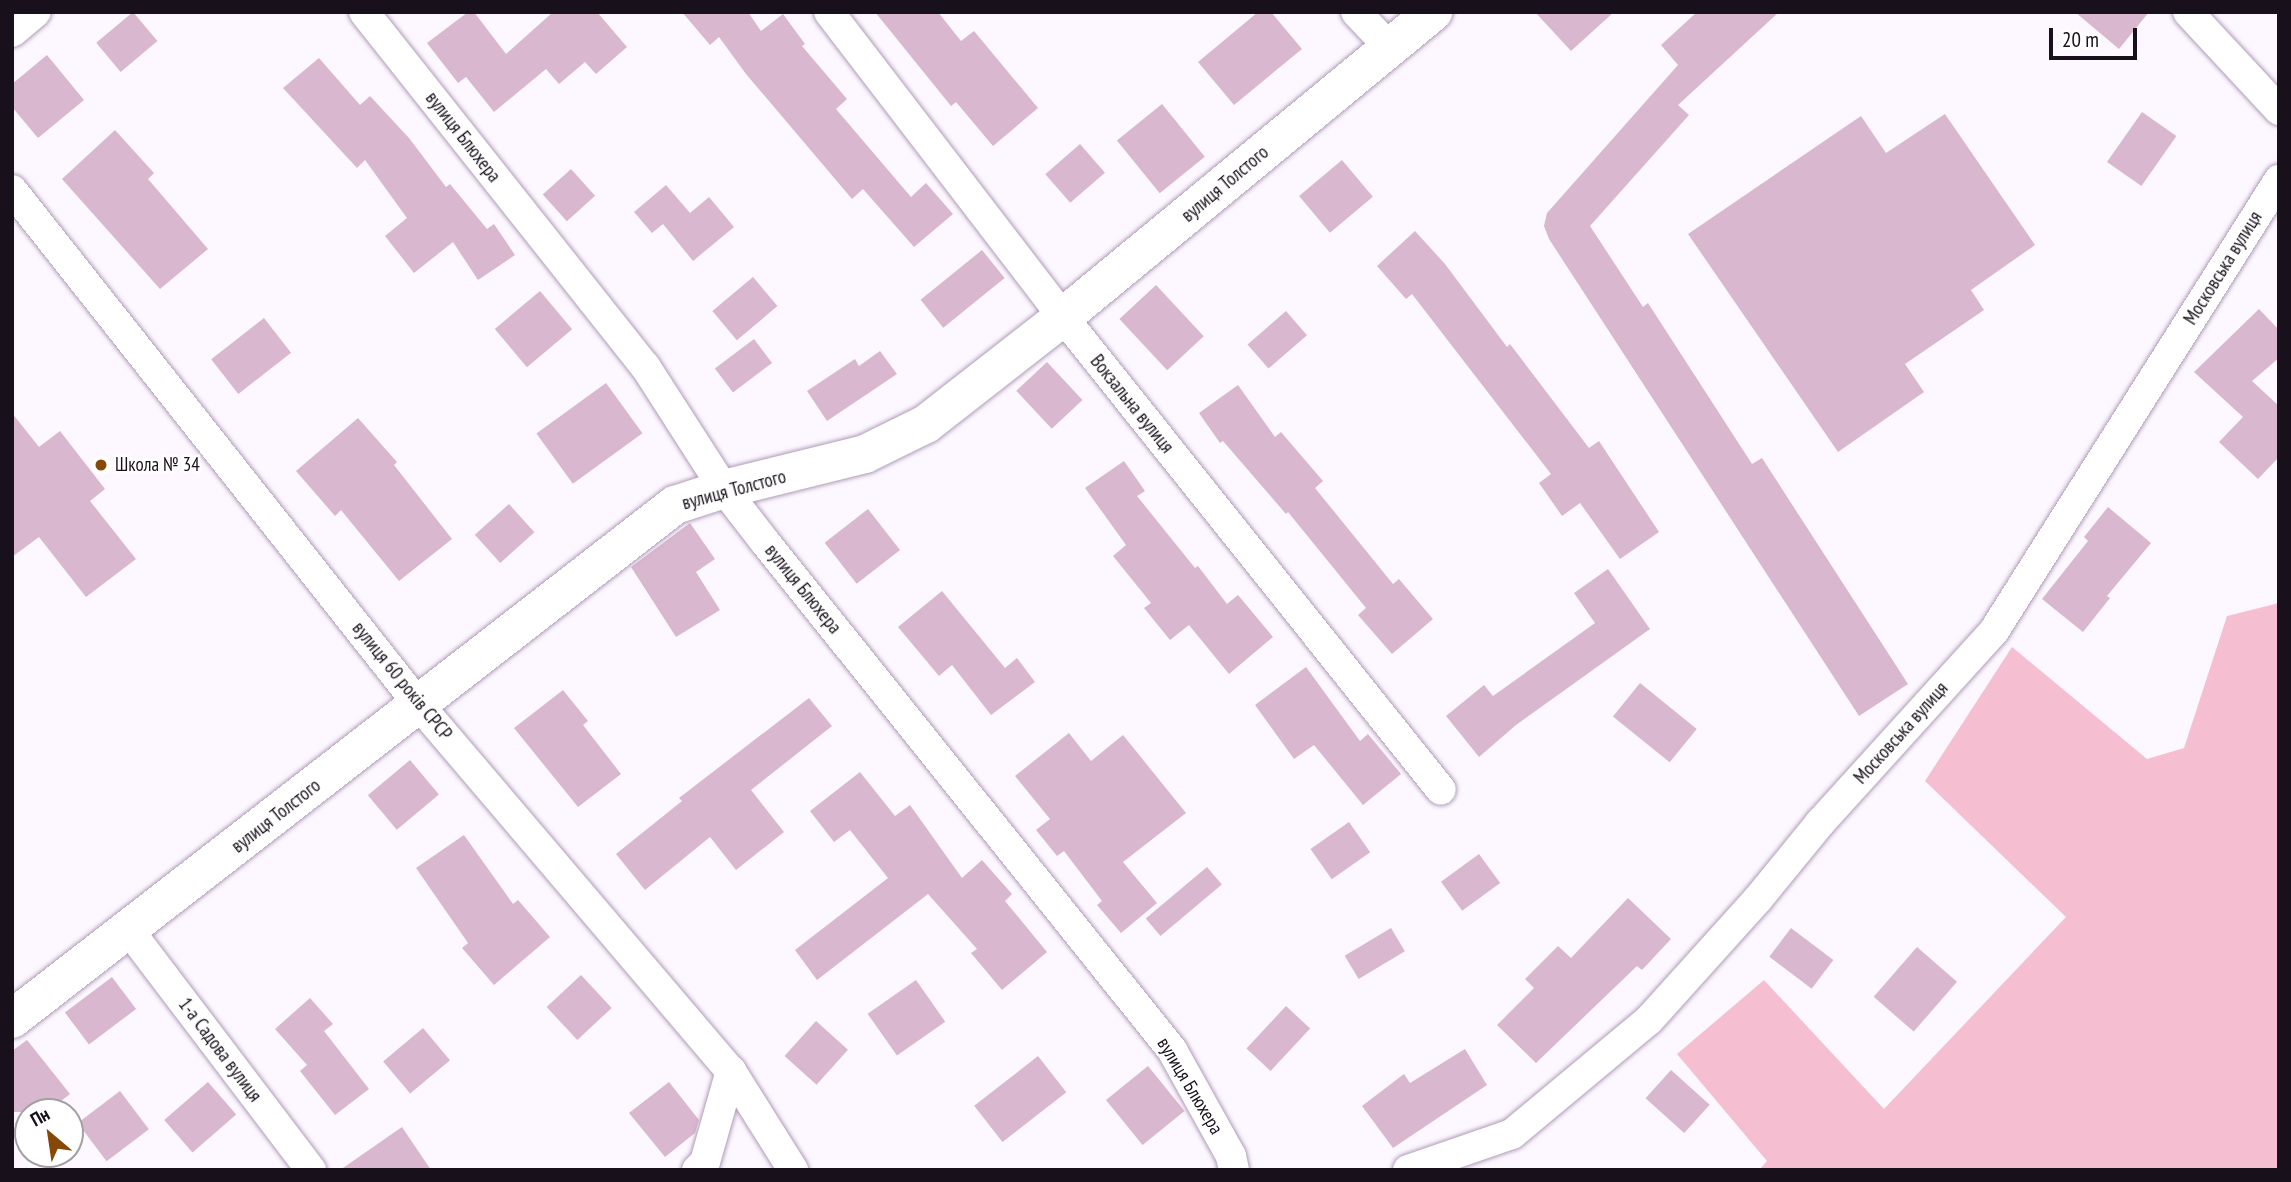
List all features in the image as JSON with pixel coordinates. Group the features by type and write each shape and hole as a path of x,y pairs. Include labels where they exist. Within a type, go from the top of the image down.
{"street":[{"path":"12,32 36,12"},
{"name":"вулиця Блюхера","path":"364,12 645,366 724,489 1172,1050 1231,1156 1234,1170"},
{"name":"Вокзальна вулиця","path":"829,12 1063,317 1441,790"},
{"path":"1356,12 1390,48"},
{"name":"вулиця Толстого","path":"12,1019 675,505 724,489 865,454 926,424 1063,317 1433,12"},
{"path":"2188,12 2279,110"},
{"name":"Московська вулиця","path":"1408,1170 1512,1134 1649,1020 1758,899 1820,823 1994,631 2279,180"},
{"name":"вулиця 60 років СРСР","path":"12,190 419,705 731,1071 793,1170"},
{"name":"1-а Садова вулиця","path":"128,929 311,1170"},
{"path":"697,1170 705,1163 731,1071"}],"shaded area":[{"path":"2279,603 2279,1170 1759,1170 1767,1161 1677,1054 1764,980 1884,1109 2066,917 1925,781 2012,647 2147,759 2184,748 2227,616"}],"building":[{"path":"133,12 157,41 121,72 96,43"},
{"path":"468,12 474,12 506,54 553,12 597,12 627,47 596,74 585,62 559,84 546,69 494,112 466,77 458,83 427,43"},
{"path":"682,12 748,12 761,31 783,14 805,44 802,46 847,99 836,109 911,197 926,183 953,214 914,247 863,189 852,199 746,74 719,37 710,45"},
{"path":"875,12 938,12 961,41 974,31 1038,108 993,146 956,102 951,106"},
{"path":"1258,12 1271,12 1302,49 1234,105 1198,62"},
{"path":"1535,12 1614,12 1571,51"},
{"path":"1697,12 1779,12 1678,105 1689,115 1590,226 1643,307 1648,303 1752,464 1762,458 1908,684 1859,716 1549,239 1544,226 1547,213 1678,65 1661,45"},
{"path":"2075,12 2149,12 2119,49"},
{"path":"47,55 84,100 38,138 12,107 12,84"},
{"path":"319,58 360,105 370,96 409,138 446,187 450,184 487,229 494,224 515,255 478,280 453,242 414,273 385,236 407,218 365,160 357,168 283,88"},
{"path":"1162,104 1205,157 1160,193 1117,141"},
{"path":"2142,112 2176,136 2141,186 2107,162"},
{"path":"1945,114 2035,245 1971,290 1984,310 1905,364 1924,392 1838,452 1688,234 1861,116 1886,153"},
{"path":"115,130 154,173 148,179 208,249 160,289 62,179"},
{"path":"1080,144 1105,173 1070,203 1045,174"},
{"path":"1342,160 1373,197 1330,233 1299,196"},
{"path":"571,169 595,196 567,221 543,194"},
{"path":"666,185 690,213 709,197 734,227 693,261 663,224 652,233 634,212"},
{"path":"1415,231 1445,264 1507,347 1510,344 1589,448 1599,441 1659,532 1620,559 1580,503 1562,516 1539,483 1551,474 1412,294 1406,299 1377,266"},
{"path":"982,250 1005,278 943,328 921,300"},
{"path":"753,277 777,306 737,340 712,311"},
{"path":"1156,285 1204,336 1167,370 1119,319"},
{"path":"540,291 572,329 527,367 495,329"},
{"path":"2259,309 2279,330 2279,358 2252,381 2279,406 2279,457 2258,479 2219,442 2243,417 2194,372"},
{"path":"1286,311 1307,335 1269,369 1248,344"},
{"path":"264,318 291,353 238,394 211,359"},
{"path":"754,339 772,363 733,392 715,368"},
{"path":"880,351 897,374 827,421 807,391 855,359 859,366"},
{"path":"1047,362 1082,400 1052,429 1016,391"},
{"path":"606,383 642,433 573,484 536,434"},
{"path":"1238,385 1275,437 1281,432 1323,481 1315,488 1393,584 1399,579 1433,619 1392,654 1358,615 1366,608 1288,512 1286,514 1223,441 1220,443 1199,413"},
{"path":"12,413 39,447 60,431 105,489 90,501 136,559 86,597 39,537 12,557"},
{"path":"358,418 397,462 394,465 452,539 399,581 341,510 335,516 296,471"},
{"path":"1124,461 1145,491 1137,496 1195,568 1198,566 1227,604 1238,595 1273,637 1229,674 1189,625 1170,640 1144,608 1151,603 1113,556 1126,545 1085,488"},
{"path":"509,504 534,532 500,563 475,535"},
{"path":"2108,507 2151,543 2107,596 2110,598 2083,632 2042,599 2088,541 2084,537"},
{"path":"868,509 900,550 857,584 825,543"},
{"path":"690,523 715,559 696,572 720,610 676,637 631,567"},
{"path":"1608,569 1650,629 1516,725 1479,757 1446,716 1484,685 1493,696 1595,623 1574,593"},
{"path":"942,591 1005,668 1017,658 1035,682 991,715 952,665 939,676 898,627"},
{"path":"1306,667 1360,741 1368,734 1401,774 1363,805 1314,745 1294,759 1255,705"},
{"path":"1640,683 1697,729 1670,762 1613,716"},
{"path":"563,690 588,721 583,725 621,774 578,807 514,728"},
{"path":"809,698 832,726 751,790 784,832 736,870 710,837 645,890 616,854 682,801 679,798"},
{"path":"1069,733 1091,761 1123,735 1186,813 1123,862 1157,903 1121,933 1097,905 1102,901 1064,851 1057,856 1036,830 1050,819 1015,776"},
{"path":"410,760 439,794 397,830 368,795"},
{"path":"860,772 895,816 910,805 962,878 982,860 1012,894 1005,901 1047,952 1002,990 971,953 977,949 928,894 817,980 795,950 888,878 850,830 834,842 810,811"},
{"path":"1349,822 1370,852 1332,879 1310,849"},
{"path":"464,835 513,904 518,900 550,937 494,985 462,948 468,943 416,868"},
{"path":"1479,854 1500,883 1462,911 1441,882"},
{"path":"1207,867 1222,885 1161,936 1146,918"},
{"path":"1628,898 1671,939 1642,970 1637,966 1536,1063 1497,1025 1534,988 1525,979 1558,946 1571,958"},
{"path":"1391,928 1405,951 1359,979 1345,956"},
{"path":"1791,928 1833,960 1812,989 1769,957"},
{"path":"1917,947 1957,982 1914,1032 1874,997"},
{"path":"581,975 612,1008 577,1040 547,1007"},
{"path":"112,977 136,1009 89,1044 65,1013"},
{"path":"916,980 945,1022 897,1056 868,1014"},
{"path":"310,998 333,1024 324,1031 369,1089 335,1115 300,1071 307,1065 275,1029"},
{"path":"1286,1006 1310,1029 1271,1071 1246,1048"},
{"path":"816,1021 848,1050 817,1085 785,1056"},
{"path":"423,1028 450,1060 410,1094 383,1061"},
{"path":"27,1040 70,1094 65,1098 14,1098 12,1112 12,1051"},
{"path":"1465,1049 1487,1085 1393,1148 1362,1106 1404,1074 1410,1083"},
{"path":"1038,1056 1066,1092 1002,1142 974,1106"},
{"path":"1148,1066 1185,1111 1143,1145 1106,1100"},
{"path":"1671,1070 1710,1105 1684,1133 1646,1098"},
{"path":"208,1082 236,1114 192,1153 164,1120"},
{"path":"669,1082 699,1120 695,1133 665,1157 629,1113"},
{"path":"120,1091 149,1129 107,1161 84,1131 84,1118"},
{"path":"402,1127 431,1170 340,1170"}],"place":[{"name":"Школа № 34","path":"101,465"}]}
